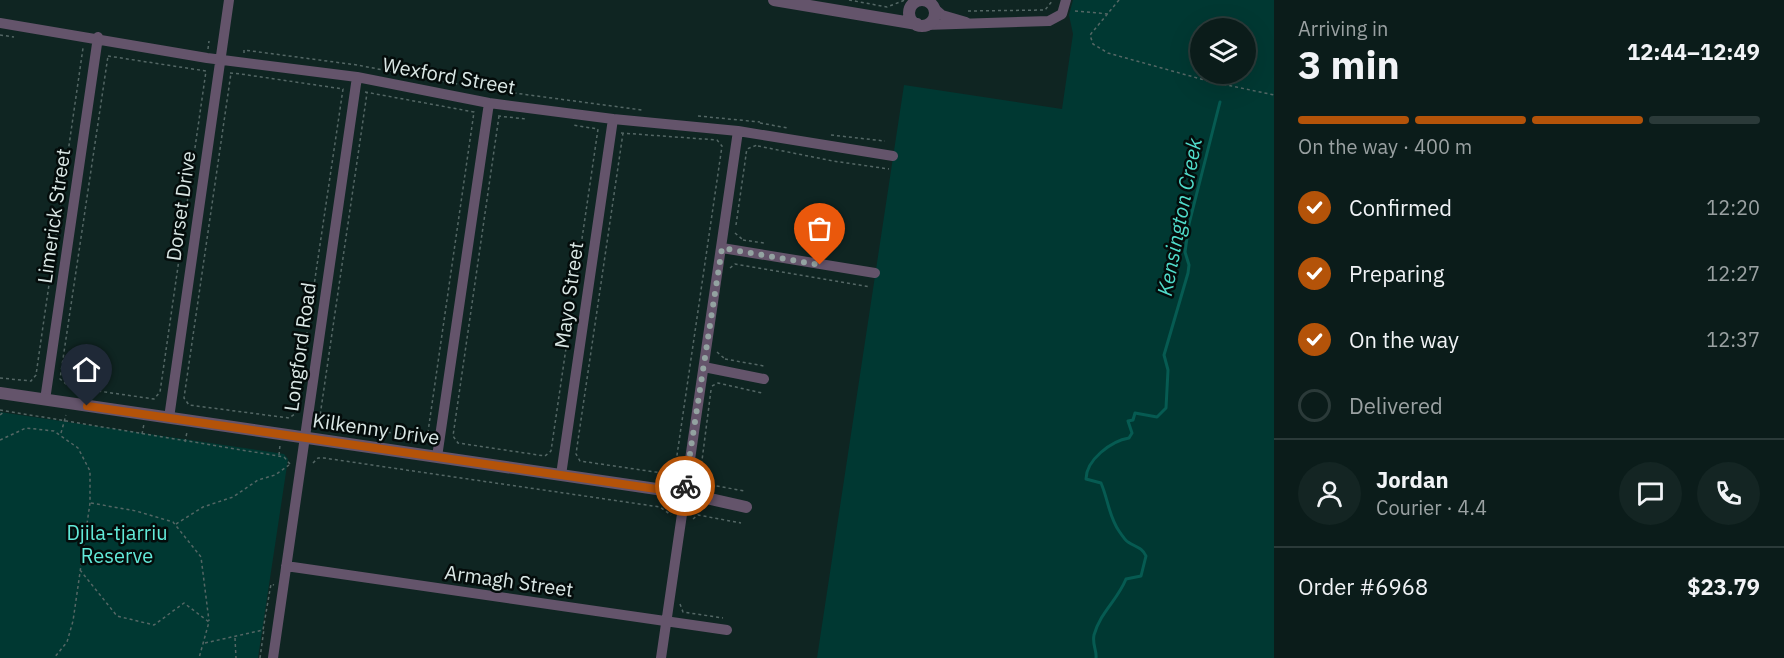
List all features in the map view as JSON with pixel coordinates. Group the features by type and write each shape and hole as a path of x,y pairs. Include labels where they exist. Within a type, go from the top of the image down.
{"street":[{"name":"Dorset Drive","path":"169,418 229,0"},
{"path":"774,0 792,1 921,24 1049,21 1058,18 1065,5"},
{"path":"870,14 899,10 921,2"},
{"path":"921,2 942,15 971,24"},
{"path":"921,2 909,15 921,24"},
{"path":"921,2 932,19 921,24"},
{"name":"Wexford Street","path":"0,23 221,60 357,77 489,103 613,119 738,131 893,156"},
{"name":"Limerick Street","path":"45,400 98,38"},
{"name":"Longford Road","path":"273,658 286,566 296,465 305,438 357,77"},
{"path":"437,457 489,103"},
{"name":"Mayo Street","path":"561,475 613,119"},
{"path":"661,658 738,131"},
{"path":"722,248 875,273"},
{"path":"704,367 764,380"},
{"name":"Kilkenny Drive","path":"0,393 684,493 746,507"},
{"name":"Armagh Street","path":"286,566 666,623 727,624"}],"path":[{"path":"849,0 887,7 921,2"},
{"path":"968,11 1045,10 1053,0"},
{"path":"1119,0 1110,14 1090,35 1093,44 1101,50 1208,81 1274,95"},
{"path":"1065,5 1110,14"},
{"path":"0,35 22,38"},
{"path":"0,378 31,381 36,375 83,47 77,46"},
{"path":"241,74 244,50 357,65 484,89 647,111"},
{"path":"108,56 206,71 160,392 154,399 70,387 60,379 108,56"},
{"path":"231,73 241,74 343,88 296,410 289,418 189,405 184,398 231,73"},
{"path":"367,93 474,112 429,432 424,437 324,424 320,416 367,93"},
{"path":"529,120 499,116 453,436 458,443 545,456 551,451 598,129 570,125"},
{"path":"697,116 760,123"},
{"path":"623,133 717,140 722,146 675,469 669,474 580,461 576,454 623,133"},
{"path":"757,146 889,169"},
{"path":"728,274 729,268 735,264 870,286"},
{"path":"718,343 717,352 725,358"},
{"path":"745,491 705,484 700,476 712,386 718,383 762,393"},
{"path":"0,410 185,443 284,457 296,465"},
{"path":"0,415 4,411"},
{"path":"61,434 65,420"},
{"path":"0,440 30,428 47,429 61,434 76,446 87,462 92,479 71,631 65,645 54,658"},
{"path":"175,525 203,507 233,497 258,480 275,475 282,467 296,465 311,467 318,458 659,507 666,509 669,514 692,520 698,515 741,523"},
{"path":"90,502 136,511 175,525 201,557 209,622 199,658"},
{"path":"80,570 117,616 154,625 184,603 209,622"},
{"path":"260,658 271,584 283,586"},
{"path":"682,595 680,605 683,612 727,624"},
{"path":"204,643 235,637 261,630 264,627"},
{"path":"235,637 236,658"}],"green space":[{"path":"1073,0 1274,0 1274,658 817,658 904,85 1062,109 1073,34 1069,15"},
{"name":"Djila-tjarriu Reserve","path":"0,412 284,454 288,459 258,658 0,658"}],"waterway":[{"name":"Kensington Creek","path":"1096,658 1094,635 1097,627 1126,579 1141,576 1146,556 1127,541 1120,532 1113,520 1101,483 1086,479 1087,472 1095,458 1107,447 1129,438 1132,433 1128,421 1133,420 1135,413 1157,417 1166,408 1168,370 1164,355 1188,273 1189,265 1185,252 1189,224 1220,102"}],"way so far":[{"path":"685,486 722,248 820,265"}],"route":[{"path":"87,406 684,493 685,486"}]}
